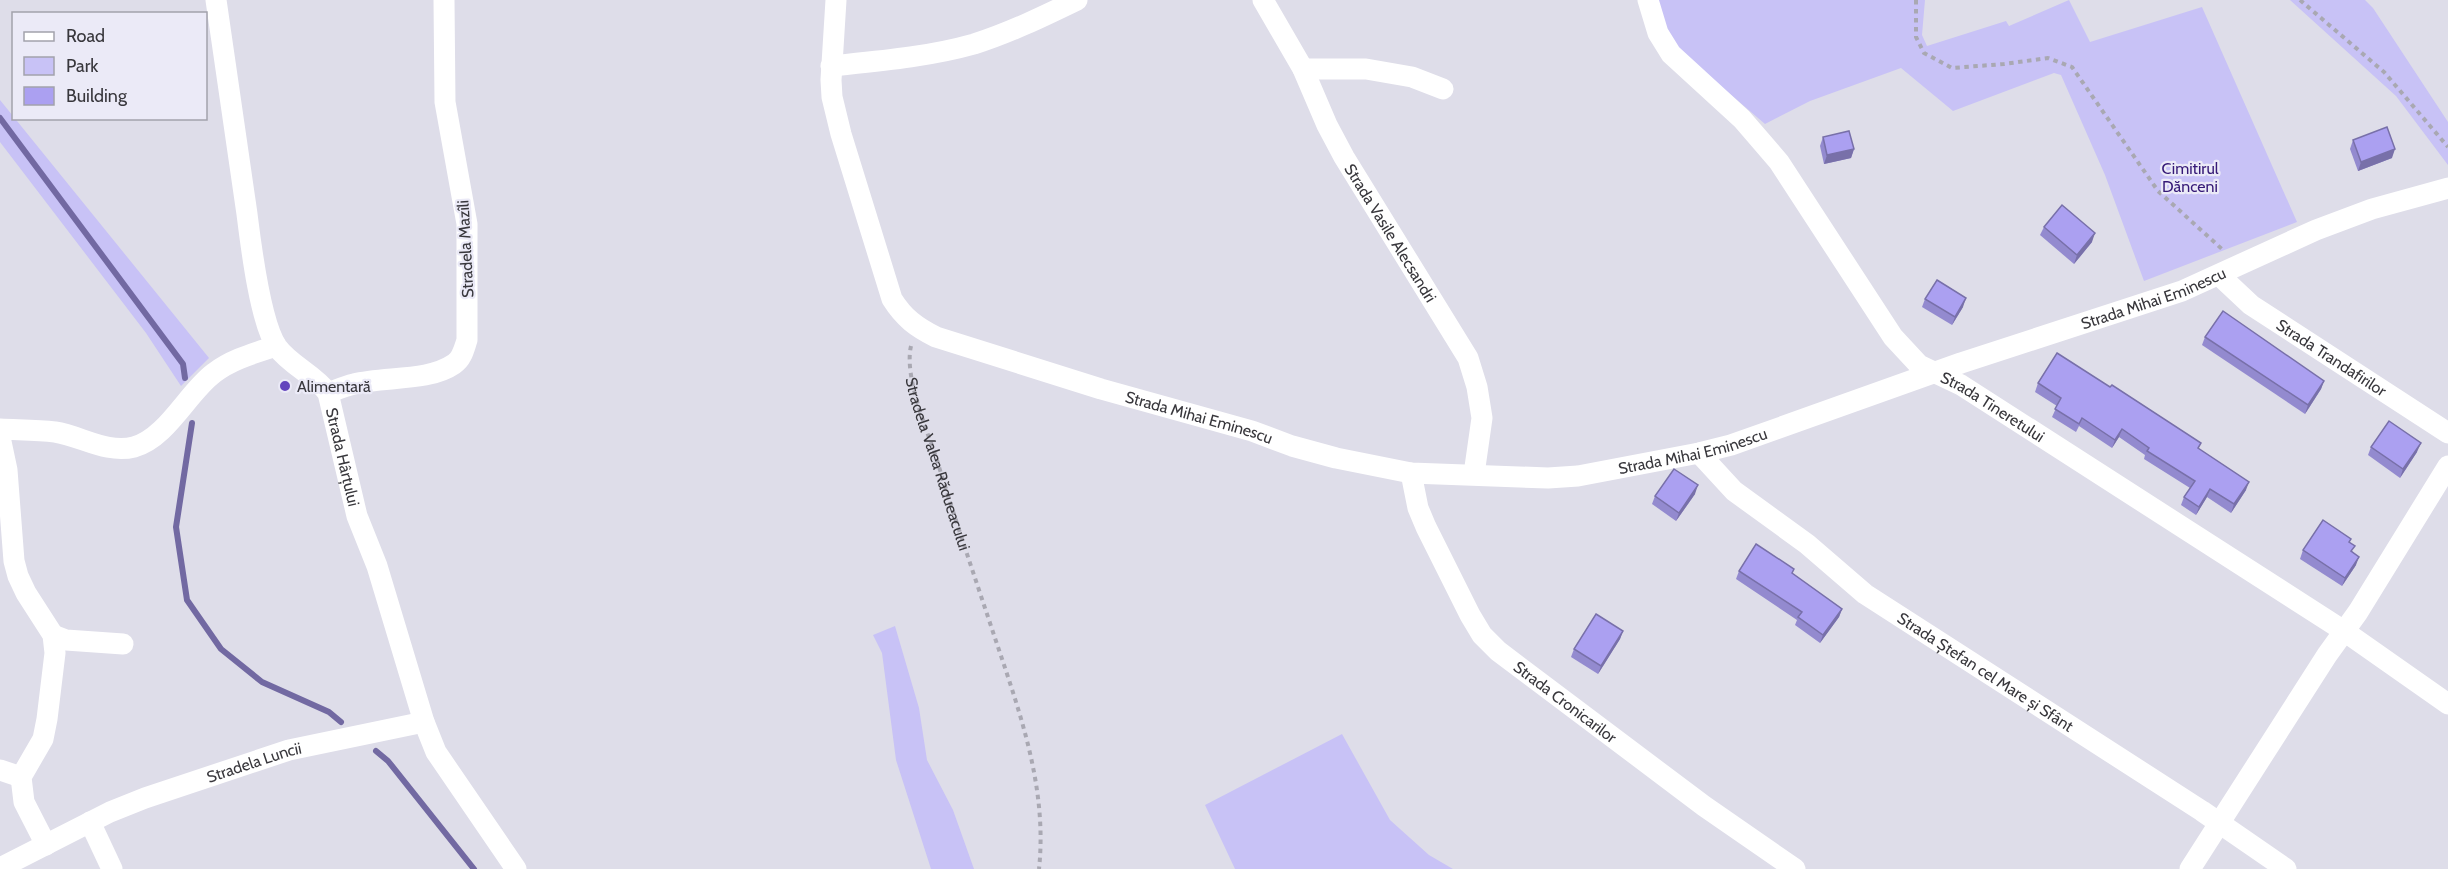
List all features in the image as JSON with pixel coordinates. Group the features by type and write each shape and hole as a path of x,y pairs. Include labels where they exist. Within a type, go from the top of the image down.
{"street":[{"name":"Strada Hârțului","path":"216,0 252,254 263,306 276,346 288,359 319,381 327,393 357,516 377,566 424,722 436,752 516,869"},
{"name":"Stradela Mazîli","path":"327,393 355,383 418,376 445,369 456,363 463,354 467,340 467,224 445,102 444,0"},
{"path":"836,0 831,66 832,97 841,134 890,291 902,315 917,327"},
{"path":"831,66 897,59 973,44 1010,31 1077,0"},
{"name":"Strada Vasile Alecsandri","path":"1263,0 1303,69 1327,125 1344,157 1468,358 1477,387 1482,418 1474,474"},
{"name":"Strada Tineretului","path":"1648,0 1658,33 1671,54 1742,119 1779,162 1893,338 1919,365 1961,385 2344,631 2448,704"},
{"path":"1303,69 1366,69 1412,77 1443,89"},
{"name":"Strada Mihai Eminescu","path":"917,327 936,337 1089,386 1252,431 1292,446 1336,458 1411,473 1548,478 1578,476 1731,445 1933,373 2182,291 2316,230 2372,209 2448,188"},
{"name":"Strada Trandafirilor","path":"2228,271 2251,305 2448,433"},
{"path":"0,429 54,432 112,448 136,446 152,438 212,374 226,364 276,346"},
{"path":"0,437 7,470 14,561 9,579 26,593 52,635 55,652 43,739 21,777 24,802 46,845"},
{"name":"Strada Ștefan cel Mare și Sfânt","path":"1699,453 1734,491 1807,544 1865,594 2286,869"},
{"path":"2190,869 2448,466"},
{"name":"Strada Cronicarilor","path":"1411,473 1418,508 1426,527 1470,615 1482,634 1498,651 1704,806 1795,869"},
{"path":"52,635 66,640 123,644"},
{"name":"Stradela Luncii","path":"0,868 90,822 145,798 289,750 424,722"},
{"path":"0,770 21,777"},
{"path":"90,822 112,869"}],"path":[{"path":"1916,0 1916,37 1924,53 1952,68 2048,58 2072,67 2158,191 2224,250 2228,271"},
{"path":"2300,0 2384,72 2448,147"},
{"name":"Stradela Valea Rădueacului","path":"917,327 910,350 911,376 1021,717 1037,786 1042,838 1039,869"}],"green space":[{"name":"Cimitirul Dănceni","path":"1656,0 1925,0 1922,35 1927,46 2006,21 2009,26 2069,0 2090,42 2202,7 2297,222 2144,281 2105,175 2061,75 2054,73 1953,111 1901,68 1810,101 1765,124 1674,46"},
{"path":"2290,0 2365,0 2373,8 2448,122 2448,165 2396,96"},
{"path":"0,100 12,115 12,120 16,120 209,358 181,386 146,333 0,142"},
{"path":"895,626 919,708 927,760 953,810 974,869 931,869 896,760 882,653 873,635"},
{"path":"1342,734 1390,820 1429,855 1453,869 1235,869 1205,805"}],"building":[{"path":"2387,127 2395,149 2361,162 2353,140"},
{"path":"1849,131 1854,149 1827,155 1823,137"},
{"path":"2062,205 2095,233 2077,255 2044,227"},
{"path":"1937,280 1966,298 1955,317 1925,299"},
{"path":"2223,311 2324,381 2308,405 2205,337"},
{"path":"2057,353 2110,387 2112,385 2201,443 2198,448 2249,482 2234,504 2210,489 2199,507 2184,497 2195,481 2147,451 2149,448 2122,429 2115,440 2082,418 2079,424 2055,409 2061,398 2038,383"},
{"path":"2389,421 2421,443 2403,469 2371,447"},
{"path":"1674,469 1698,485 1679,513 1655,496"},
{"path":"2323,520 2351,539 2349,542 2355,546 2351,551 2359,557 2345,578 2303,550"},
{"path":"1756,544 1794,569 1792,573 1842,609 1823,635 1798,617 1802,612 1739,571"},
{"path":"1596,614 1623,631 1601,666 1574,649"}],"waterway":[{"path":"0,118 183,364 185,378"},
{"path":"192,423 176,527 187,600 221,649 262,682 329,712 341,722"},
{"path":"376,751 388,761 474,869"}],"place":[{"name":"Alimentară","path":"285,386"}]}
